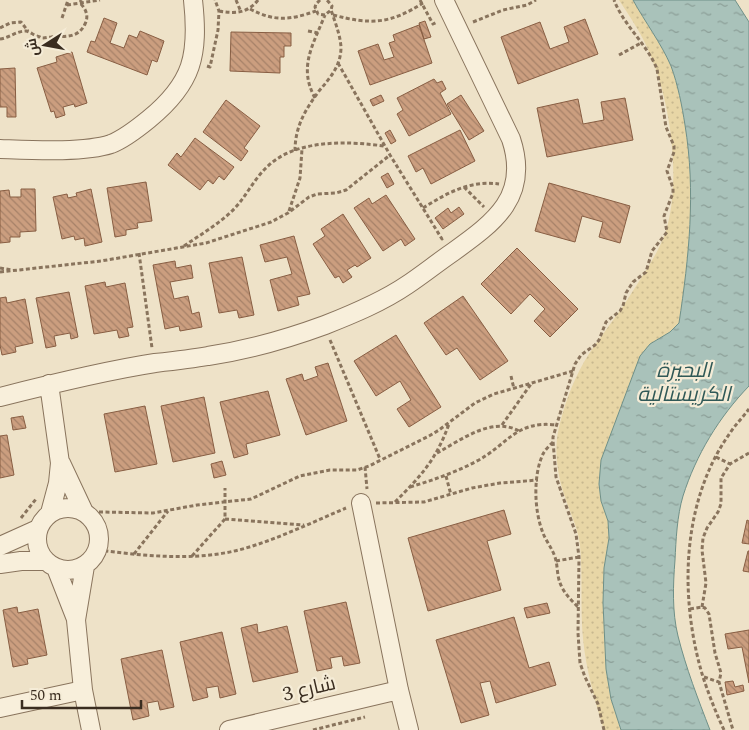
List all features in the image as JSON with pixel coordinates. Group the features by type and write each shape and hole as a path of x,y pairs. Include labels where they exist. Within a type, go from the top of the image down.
{"street":[{"path":"0,149 87,149 111,144 144,123 167,104 182,84 192,62 195,33 193,0"},
{"path":"0,397 49,384 236,351 324,326 366,308 406,286 496,219 509,200 516,164 515,151 444,0"},
{"path":"49,384 60,463 58,483 50,513 38,529 36,540 39,551 50,565 76,620"},
{"path":"0,564 21,561 50,565 65,571 76,570 85,566 98,550 98,528 84,512 60,463"},
{"path":"364,503 409,730"},
{"path":"50,513 61,508 72,508 84,512"},
{"path":"0,546 38,529"},
{"path":"85,566 76,620 83,690 91,730"},
{"path":"0,708 83,690"},
{"name":"شارع 3","path":"229,730 400,690"}],"path":[{"path":"62,18 68,0"},
{"path":"67,5 100,0"},
{"path":"236,0 241,12"},
{"path":"216,1 219,11 230,13 250,9 258,0"},
{"path":"316,11 318,0"},
{"path":"295,151 297,129 301,119 331,79 338,63 341,49 339,34 331,10 332,6 327,0"},
{"path":"472,22 503,10 527,5 536,0"},
{"path":"604,730 598,704 580,663 579,557 576,534 556,477 553,442 575,364 581,355 599,340 606,322 620,311 626,293 633,282 646,272 652,252 667,232 664,216 673,193 673,188 667,171 674,152 674,146 666,127 657,69 654,61 623,18 614,0"},
{"path":"0,28 10,23 21,22 28,31 43,38 75,35 85,25 87,18 81,2"},
{"path":"333,15 370,22 388,20 406,13 423,3"},
{"path":"250,9 262,15 288,19 316,11"},
{"path":"315,98 307,78 306,67 325,15 331,10"},
{"path":"316,11 318,14 325,15"},
{"path":"0,39 9,38 18,32 28,31"},
{"path":"308,31 318,34"},
{"path":"618,55 641,43"},
{"path":"338,63 390,155 442,239 450,233"},
{"path":"184,246 231,212 268,166 278,158 295,151 329,143 366,143 385,146"},
{"path":"288,213 300,178 302,149"},
{"path":"0,272 100,261 206,243 271,222 288,213 309,197 346,190 390,155"},
{"path":"423,208 444,195 464,186 496,184 512,189"},
{"path":"464,186 496,219"},
{"path":"139,254 154,364"},
{"path":"0,268 14,271"},
{"path":"324,326 380,459"},
{"path":"84,512 154,513 197,505 224,503 259,497 286,482 315,472 357,470 429,436 449,424 475,403 494,394 573,371"},
{"path":"511,376 514,389"},
{"path":"502,425 532,384"},
{"path":"724,730 703,677 693,635 690,609 689,564 692,529 700,495 716,457 730,433 749,409"},
{"path":"394,503 422,474 436,453 449,424"},
{"path":"410,486 446,476 478,461 509,437 531,426 544,424 556,426"},
{"path":"436,453 477,432 502,425 511,426 519,431"},
{"path":"553,442 544,452 539,466 536,498 538,516 543,533 556,561 558,577 562,588 578,607"},
{"path":"702,607 706,583 702,550 703,538 721,504 721,478 730,464 749,453"},
{"path":"716,457 730,464"},
{"path":"364,503 365,467"},
{"path":"446,476 451,495"},
{"path":"98,550 133,555 192,556 218,554 270,541 304,525 364,503 424,502 472,488 500,483 538,480"},
{"path":"192,556 224,519 225,488"},
{"path":"18,521 35,501 38,493"},
{"path":"133,555 168,511"},
{"path":"224,519 304,525"},
{"path":"556,561 579,557"},
{"path":"690,609 702,607 709,614 715,653 721,673 719,682 733,730"},
{"path":"703,677 719,682"},
{"path":"312,730 367,716"}],"sand":[{"path":"619,0 633,0 663,49 671,66 680,96 685,125 691,200 686,274 679,323 670,332 650,344 601,460 599,484 601,501 608,521 609,538 604,568 603,603 606,669 611,699 621,730 604,730 591,685 584,651 580,545 576,527 560,481 557,465 557,440 565,405 584,362 624,305 661,243 670,213 673,191 672,143 664,95 647,47"}],"water":[{"name":"البحيرة الكريستالية","path":"633,0 735,0 749,22 749,386 718,424 702,451 688,481 679,512 674,569 674,608 678,636 688,672 710,730 621,730 611,699 606,669 603,603 604,568 609,538 608,521 601,501 599,484 601,460 640,356 650,344 670,332 679,323 686,274 691,200 688,150 678,88 667,57"}],"building":[{"path":"104,18 117,23 110,43 124,48 129,35 137,38 140,31 164,41 157,62 152,60 147,75 87,52 91,41 95,42"},
{"path":"585,19 598,54 518,84 501,37 540,22 550,49 569,42 564,27"},
{"path":"425,21 431,37 424,39 419,23"},
{"path":"419,25 432,63 370,85 358,51 378,44 384,60 394,57 389,43 395,41 393,35"},
{"path":"231,32 291,33 291,46 284,46 284,57 280,57 280,73 230,71"},
{"path":"72,52 87,103 75,107 74,104 63,107 65,115 56,118 54,111 51,112 37,68 57,62 56,57"},
{"path":"15,68 16,117 7,117 7,107 0,107 0,69"},
{"path":"434,79 437,83 442,81 446,89 440,93 451,114 409,136 397,114 403,110 397,98"},
{"path":"381,95 384,101 373,106 370,100"},
{"path":"461,95 484,131 469,140 447,104"},
{"path":"625,98 633,140 547,157 537,108 578,99 583,124 604,120 601,102"},
{"path":"226,100 260,126 244,148 248,151 241,161 203,132"},
{"path":"390,130 396,141 391,144 385,133"},
{"path":"460,130 475,161 431,184 423,168 416,172 408,156"},
{"path":"195,138 234,167 224,180 219,176 213,184 208,180 200,190 168,165 177,153 181,157"},
{"path":"388,173 394,184 387,188 381,177"},
{"path":"146,182 152,221 137,223 138,228 126,230 126,235 115,237 107,188"},
{"path":"549,183 630,206 620,243 599,237 603,222 582,216 575,242 535,231"},
{"path":"21,189 35,189 36,231 20,232 20,237 10,237 10,242 0,243 0,191 9,190 10,197 21,197"},
{"path":"91,189 102,242 85,246 84,238 75,240 74,236 62,239 53,197 67,194 68,198 77,196 76,193"},
{"path":"386,195 415,239 405,246 401,239 383,251 354,208 369,198 372,204"},
{"path":"459,207 464,214 443,229 435,218 448,208 451,213"},
{"path":"343,214 371,258 357,267 355,265 347,270 352,277 343,283 339,276 335,278 313,244 325,236 321,229"},
{"path":"294,236 310,294 297,297 299,305 278,311 270,280 292,274 287,257 265,262 260,245"},
{"path":"517,248 578,309 550,337 534,321 545,309 530,294 511,314 481,284"},
{"path":"242,257 254,315 239,318 237,310 219,313 209,263"},
{"path":"175,261 176,268 191,265 193,278 170,282 174,299 188,296 192,314 199,312 202,327 180,331 179,326 165,329 153,265"},
{"path":"105,282 106,287 125,283 133,327 127,328 129,336 119,338 117,330 94,334 85,286"},
{"path":"69,292 78,337 71,339 70,333 54,336 56,346 46,348 36,298"},
{"path":"463,296 508,361 480,380 457,348 446,355 424,323"},
{"path":"6,297 7,303 25,299 33,343 15,347 16,352 2,355 0,345 0,298"},
{"path":"396,335 441,407 409,427 397,409 411,400 400,381 376,396 354,361"},
{"path":"328,363 347,421 306,435 286,379 302,374 304,381 318,376 315,367"},
{"path":"268,391 280,435 246,444 248,454 234,458 220,402"},
{"path":"204,397 215,453 173,462 161,406"},
{"path":"145,406 157,464 115,472 104,414"},
{"path":"23,416 26,428 13,430 11,418"},
{"path":"7,435 14,475 0,478 0,436"},
{"path":"222,461 226,475 214,478 211,464"},
{"path":"504,510 511,534 487,541 501,590 428,611 408,538"},
{"path":"747,520 749,521 749,544 742,543"},
{"path":"749,551 749,572 743,571"},
{"path":"346,602 360,663 344,666 342,656 330,658 332,668 317,671 304,611"},
{"path":"547,603 550,613 527,618 524,608"},
{"path":"17,607 18,613 38,609 47,655 27,659 28,664 13,667 3,610"},
{"path":"514,617 529,668 549,662 556,685 496,703 490,681 480,683 489,715 461,723 436,640"},
{"path":"257,624 258,633 287,626 298,672 253,682 241,628"},
{"path":"749,630 749,683 742,647 728,649 725,634"},
{"path":"222,632 236,694 220,698 218,686 206,688 208,697 193,701 180,642"},
{"path":"162,650 174,707 160,710 158,701 147,703 149,716 133,720 121,659"},
{"path":"733,681 735,687 743,685 744,691 727,695 725,682"}]}
